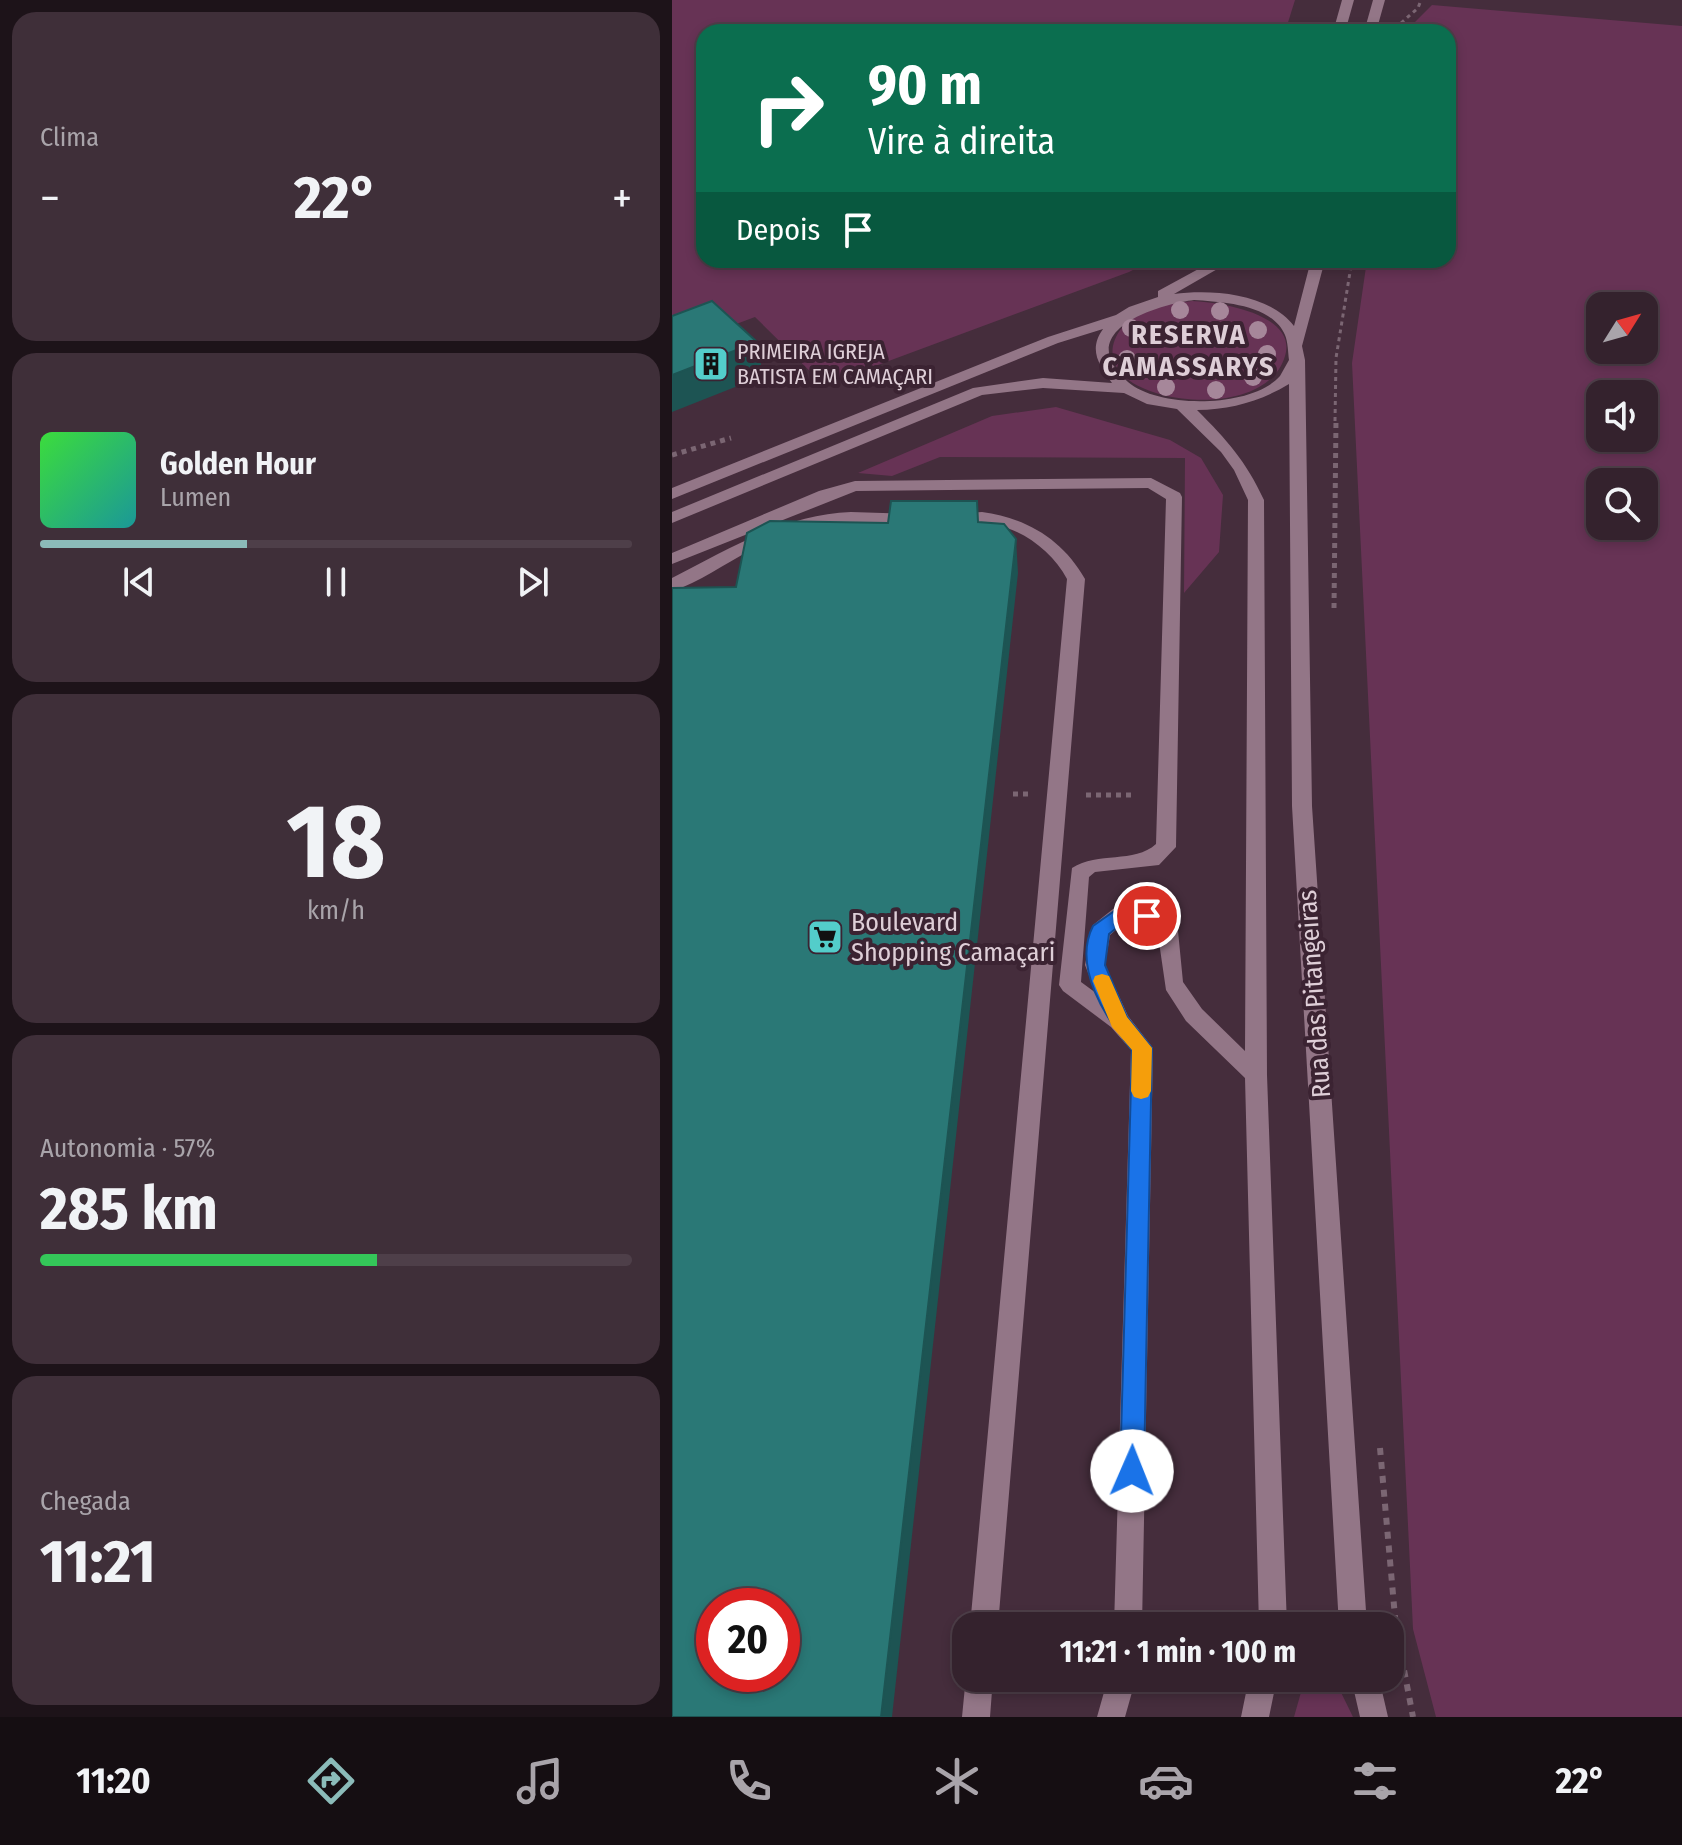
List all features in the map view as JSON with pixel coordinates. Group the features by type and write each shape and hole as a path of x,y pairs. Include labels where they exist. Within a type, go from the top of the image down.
{"street":[{"path":"1341,24 1348,0"},
{"path":"1372,24 1379,0"},
{"path":"672,494 1053,340 1119,319 1212,268"},
{"path":"1119,319 1105,336 1102,354 1109,372 1126,388 1152,400 1183,406 1215,407 1245,402 1270,391 1288,377 1297,352 1316,268"},
{"path":"1141,307 1166,299 1194,296 1249,303 1272,314 1288,327 1297,352"},
{"name":"Rua das Pitangeiras","path":"1297,352 1302,806 1352,1612"},
{"path":"672,518 979,391 1043,383 1126,388"},
{"name":"Rua das Pitangeiras","path":"1183,406 1227,449 1242,469 1256,500 1256,1075 1273,1612"},
{"path":"672,559 825,495 855,486 1151,483 1174,497 1166,847 1152,860 1091,865 1079,873 1070,985 1119,1021 1142,1048 1128,1612"},
{"path":"672,585 752,543 817,520 991,519 1029,533 1058,550 1076,579 985,1612"},
{"path":"1119,1021 1095,965 1100,931 1120,915 1147,916 1168,931 1173,984 1194,1015 1256,1075"},
{"path":"976,1717 978,1692"},
{"path":"1111,1717 1118,1692"},
{"path":"1255,1717 1260,1692"},
{"path":"1368,1692 1374,1717"}],"path":[{"path":"1400,24 1418,8 1421,0"},
{"path":"1334,610 1336,358 1351,268"},
{"path":"1013,794 1169,795"},
{"path":"1379,1441 1396,1628 1413,1717"}],"shaded area":[{"path":"672,0 1295,0 1288,24 696,24 696,268 1137,268 824,385 755,317 672,348"},
{"path":"1432,5 1682,26 1682,1717 1436,1717 1413,1629 1352,363 1366,268 1456,268 1456,24 1413,24"},
{"path":"1192,301 1254,313 1280,330 1286,342 1285,356 1275,374 1260,387 1239,395 1192,399 1147,390 1120,372 1114,363 1114,343 1125,324 1151,309"},
{"path":"1056,407 1170,440 1201,458 1223,495 1219,552 1184,593 1185,458 940,457 892,476 858,473 992,416"},
{"path":"1301,1692 1341,1692 1353,1717 1294,1717"}],"building":[{"path":"712,301 757,342 672,375 672,316"},
{"name":"Boulevard Shopping Camaçari","path":"891,501 977,501 978,522 1004,524 1016,539 881,1717 672,1717 672,588 736,587 747,533 770,521 888,523"}],"slow traffic":[{"path":"1102,981 1119,1021 1142,1048 1141,1091"}],"place":[{"name":"PRIMEIRA IGREJA BATISTA EM CAMAÇARI","path":"711,364"},
{"name":"Boulevard Shopping Camaçari","path":"825,937"}],"district":[{"name":"RESERVA CAMASSARYS","path":"1189,350"}],"route":[{"path":"1132,1471 1142,1048 1119,1021 1095,965 1100,931 1120,915 1147,916"}]}
